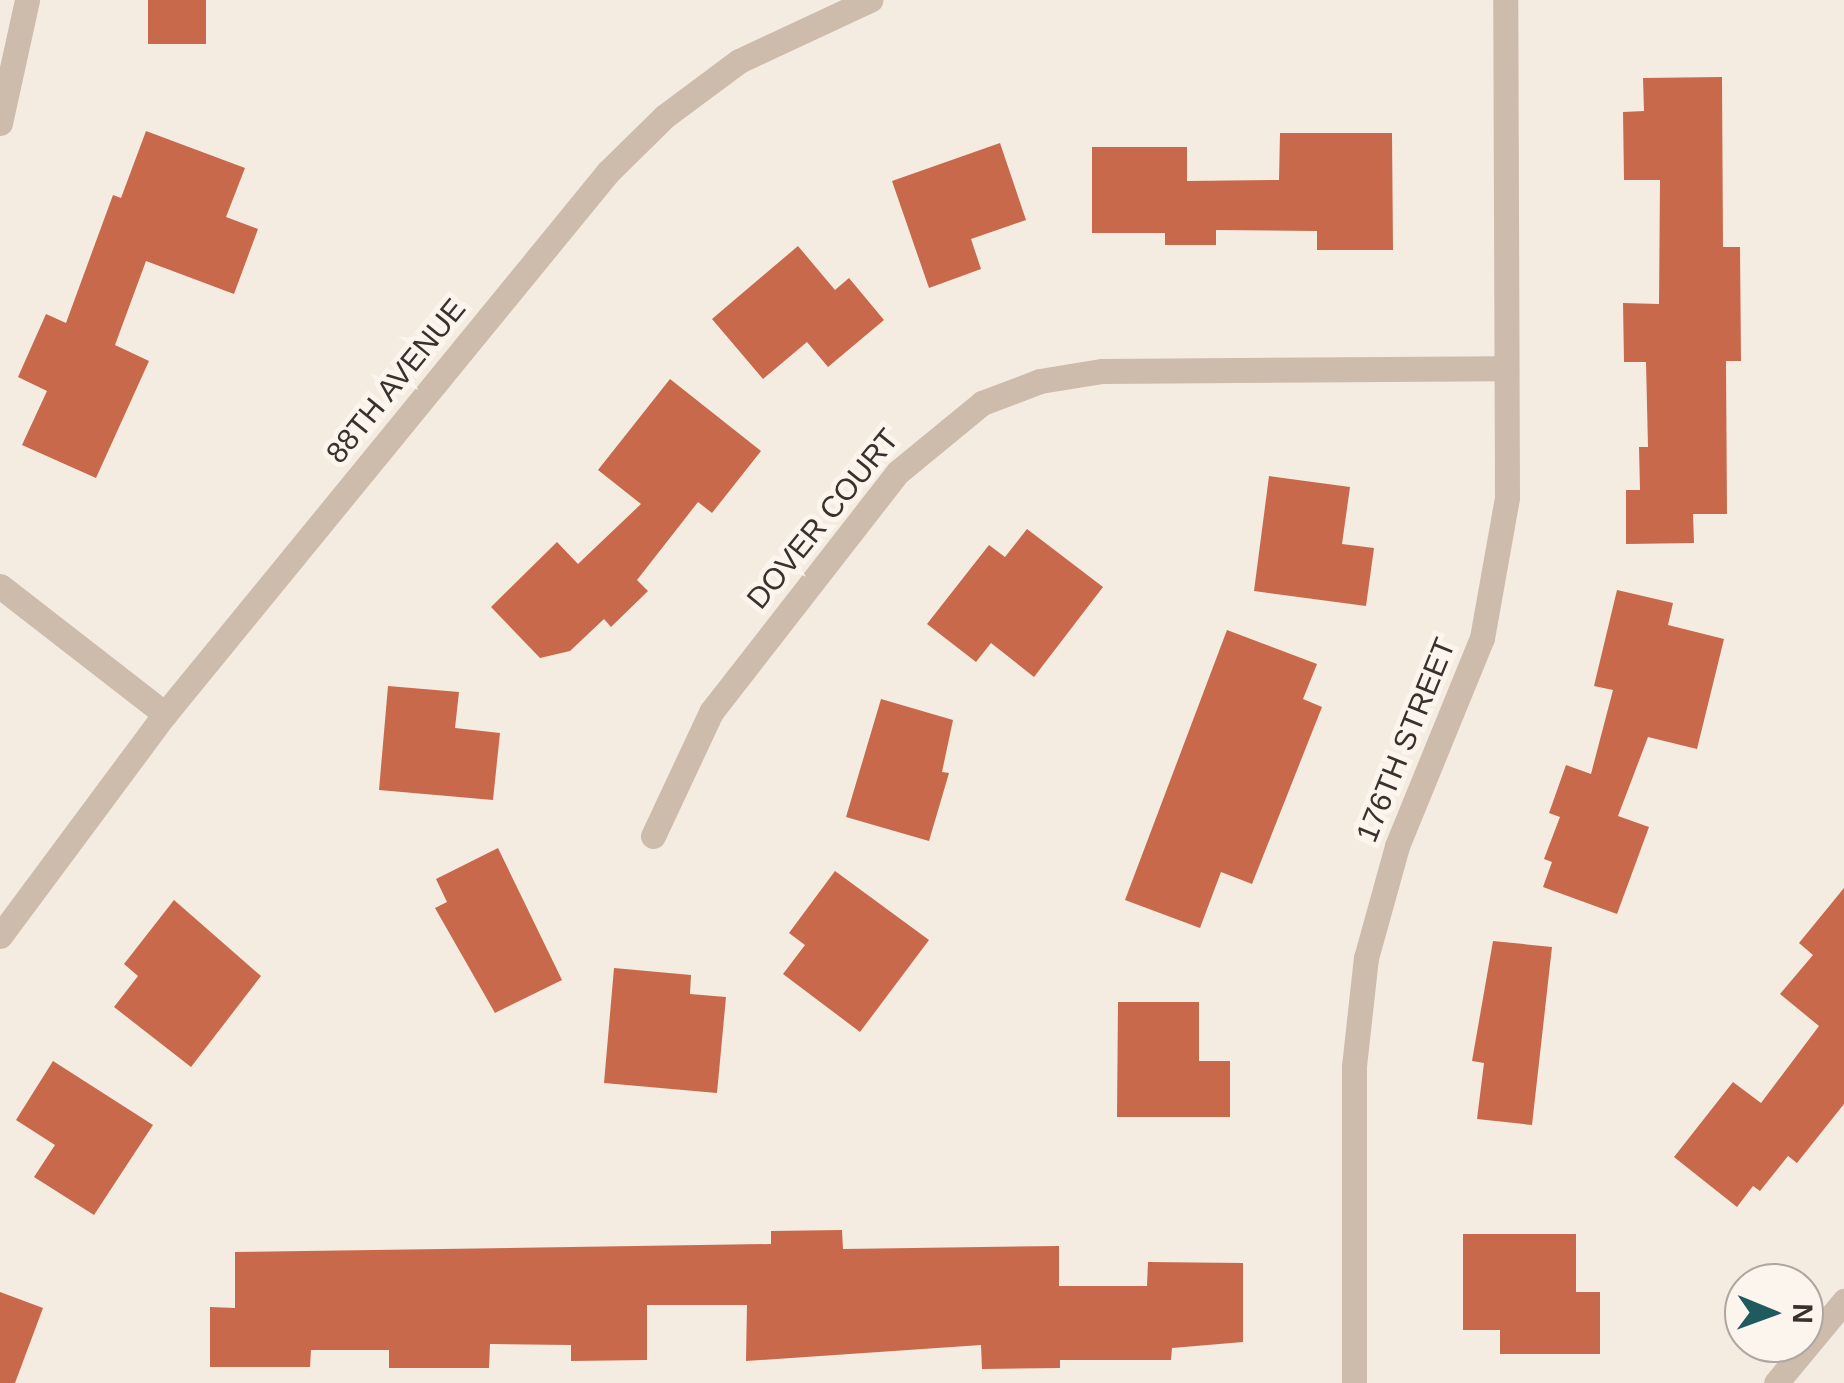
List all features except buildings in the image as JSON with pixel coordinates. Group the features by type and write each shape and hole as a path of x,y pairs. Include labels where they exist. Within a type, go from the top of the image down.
{"street":[{"path":"0,123 27,0"},
{"name":"88TH AVENUE","path":"0,936 164,714 608,172 665,116 739,61 870,0"},
{"name":"176TH STREET","path":"1354,1383 1360,1003 1380,896 1461,700 1499,566 1507,497 1502,368 1505,0"},
{"name":"DOVER COURT","path":"654,836 711,712 898,472 982,404 1040,382 1102,371 1502,368"},
{"path":"0,586 164,714"},
{"path":"1776,1383 1844,1300"}]}
